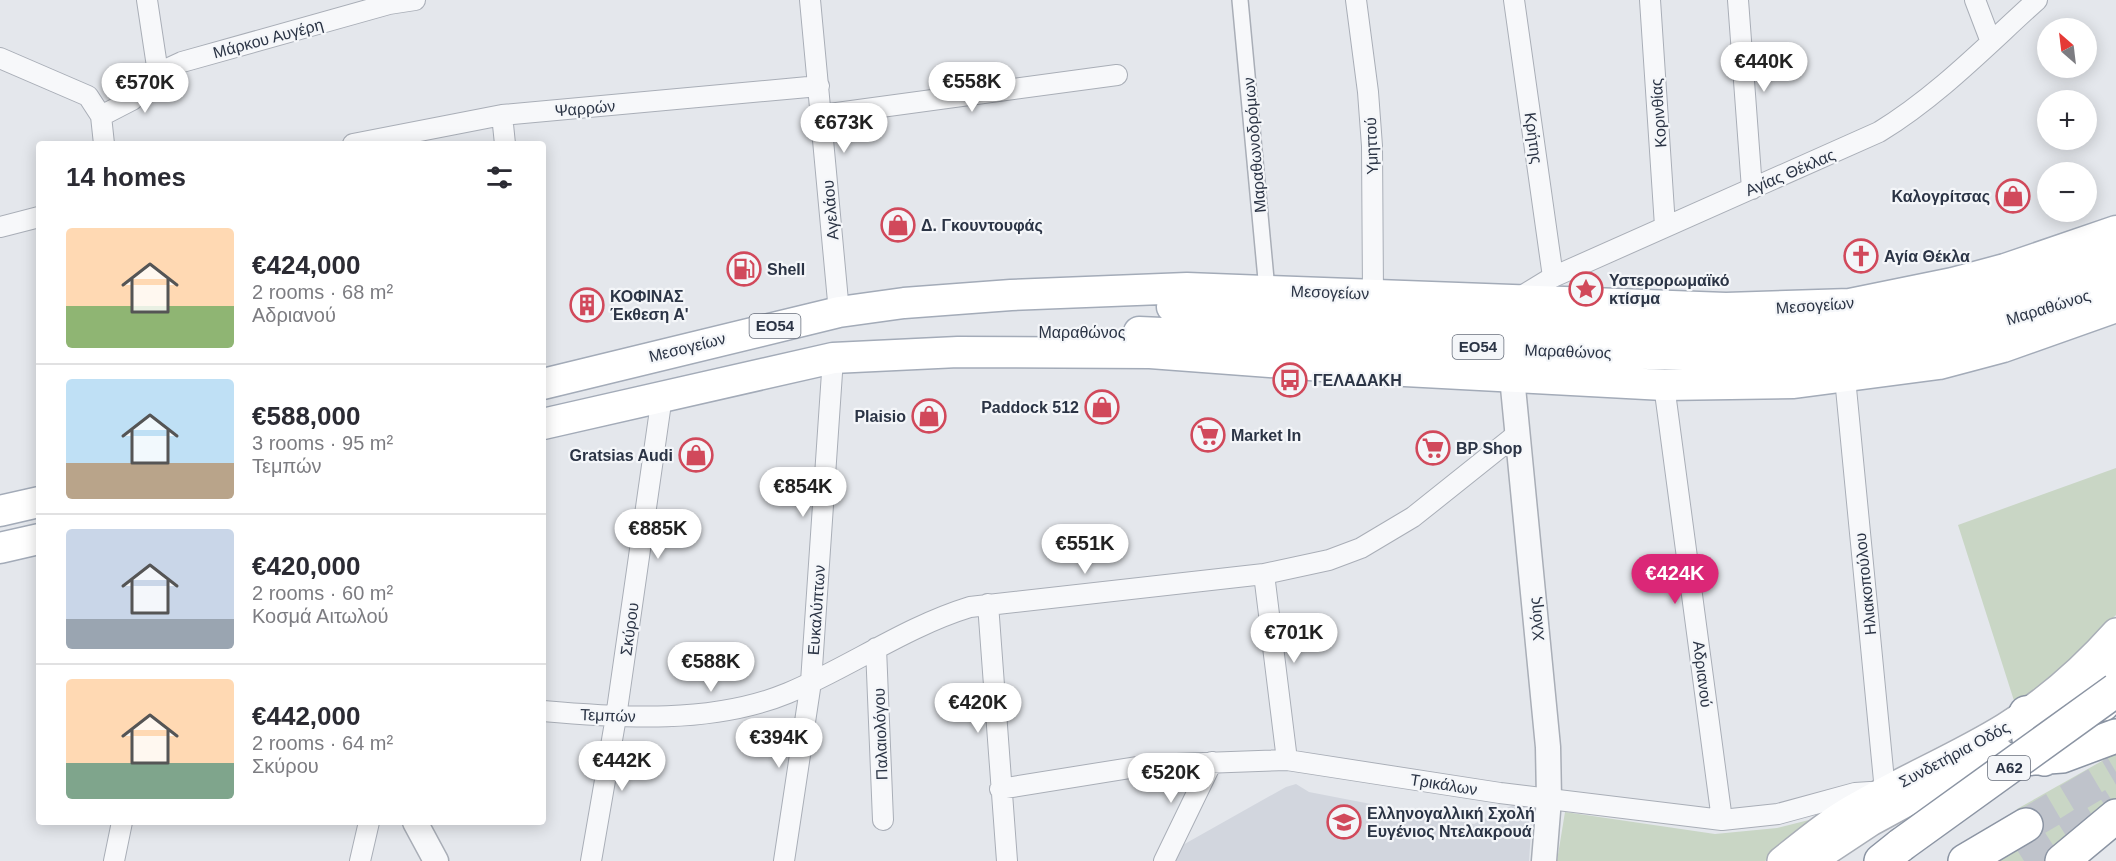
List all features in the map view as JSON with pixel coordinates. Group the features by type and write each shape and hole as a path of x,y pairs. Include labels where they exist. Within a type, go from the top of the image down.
{"highway":[{"path":"2116,666 2112,680 2116,690"},
{"name":"Α62","path":"1891,853 2116,690"},
{"path":"1983,762 2032,736 2061,711 2116,702"},
{"path":"2032,736 2068,754 2116,736"},
{"path":"2062,861 2116,816"},
{"path":"1965,861 2026,825"}],"main road":[{"name":"Μεσογείων","path":"546,383 839,312 904,303 1011,295 1187,288 1726,308 1850,304 1974,278 2116,231"},
{"name":"Μαραθώνος","path":"1011,295 1192,308 1694,332 1808,331 1851,327 1923,315 1976,302 2116,257"},
{"name":"Μαραθώνος","path":"833,357 938,336 1023,332 1131,332 1705,356 1854,351 1898,346 1982,327 2116,285"},
{"name":"ΕΟ54","path":"546,423 833,357 958,352 1150,352 1664,385 1794,383 1889,373 1970,357 2116,307"},
{"path":"0,511 36,503"},
{"path":"0,548 36,540"},
{"name":"Συνδετήρια Οδός","path":"1781,861 1821,830 1885,790 1968,748 2032,736 2078,672 2116,632"},
{"path":"2061,711 2116,666"},
{"name":"Συνδετήρια Οδός","path":"1812,861 1871,822 1983,762"}],"street":[{"path":"147,0 158,73"},
{"name":"Μάρκου Αυγέρη","path":"101,116 132,100 158,73 182,62 389,4 415,0"},
{"name":"Αγελάου","path":"810,0 839,312"},
{"name":"Μαραθωνοδρόμων","path":"1240,0 1267,290"},
{"name":"Υμηττού","path":"1356,0 1371,135 1373,294"},
{"name":"Κρήτης","path":"1514,0 1553,277"},
{"name":"Κορινθίας","path":"1650,0 1665,226"},
{"path":"1738,0 1752,189"},
{"path":"1975,0 1991,42"},
{"name":"Αγίας Θέκλας","path":"1515,300 1553,277 1854,145 1903,118 1945,85 2037,0"},
{"path":"0,58 82,92 94,102 101,116 104,141"},
{"path":"822,115 1117,75"},
{"name":"Ψαρρών","path":"368,141 502,115 819,86"},
{"path":"502,115 505,141"},
{"path":"0,227 36,218"},
{"name":"Ευκαλύπτων","path":"784,861 811,681 833,357"},
{"name":"Χλόης","path":"1512,376 1548,747 1549,799 1544,861"},
{"name":"Ηλιακοπούλου","path":"1845,378 1885,790"},
{"name":"Αδριανού","path":"1664,385 1722,820"},
{"name":"Σκύρου","path":"591,861 616,717 662,396"},
{"name":"Τεμπών","path":"546,711 616,717 738,709 771,699 811,681 930,620 988,604 1264,574 1329,560 1387,535 1517,434"},
{"path":"1264,574 1287,760"},
{"path":"988,604 1007,861"},
{"name":"Παλαιολόγου","path":"876,648 883,820"},
{"name":"Τρικάλων","path":"1000,789 1149,765 1287,760 1549,799 1722,820 1778,814 1855,793 1885,790"},
{"path":"1164,861 1212,762"},
{"path":"114,861 121,825"},
{"path":"360,861 368,825"},
{"path":"417,825 436,861"}],"shaded area":[{"name":"Ελληνογαλλική Σχολή Ευγένιος Ντελακρουά","path":"1296,784 1309,792 1474,824 1517,803 1526,807 1532,818 1529,861 1175,861 1181,846 1286,787"}],"green space":[{"path":"2116,468 2116,615 2068,664 2016,707 1958,525"},
{"path":"2116,753 2116,799 2040,861 1997,861 2033,839 2017,809"},
{"path":"1565,812 1715,834 1777,828 1829,815 1765,861 1557,861"}],"tunnel":[{"path":"2026,825 2116,772"},
{"path":"2024,861 2114,804"}],"place":[{"name":"Καλογρίτσας","path":"2013,196"},
{"name":"Δ. Γκουντουφάς","path":"898,225"},
{"name":"Αγία Θέκλα","path":"1861,256"},
{"name":"Shell","path":"744,269"},
{"name":"Υστερορωμαϊκό κτίσμα","path":"1586,289"},
{"name":"ΚΟΦΙΝΑΣ Έκθεση Α'","path":"587,305"},
{"name":"ΓΕΛΑΔΑΚΗ","path":"1290,380"},
{"name":"Paddock 512","path":"1102,407"},
{"name":"Plaisio","path":"929,416"},
{"name":"Market In","path":"1208,435"},
{"name":"BP Shop","path":"1433,448"},
{"name":"Gratsias Audi","path":"696,455"},
{"name":"Ελληνογαλλική Σχολή Ευγένιος Ντελακρουά","path":"1344,822"}]}
